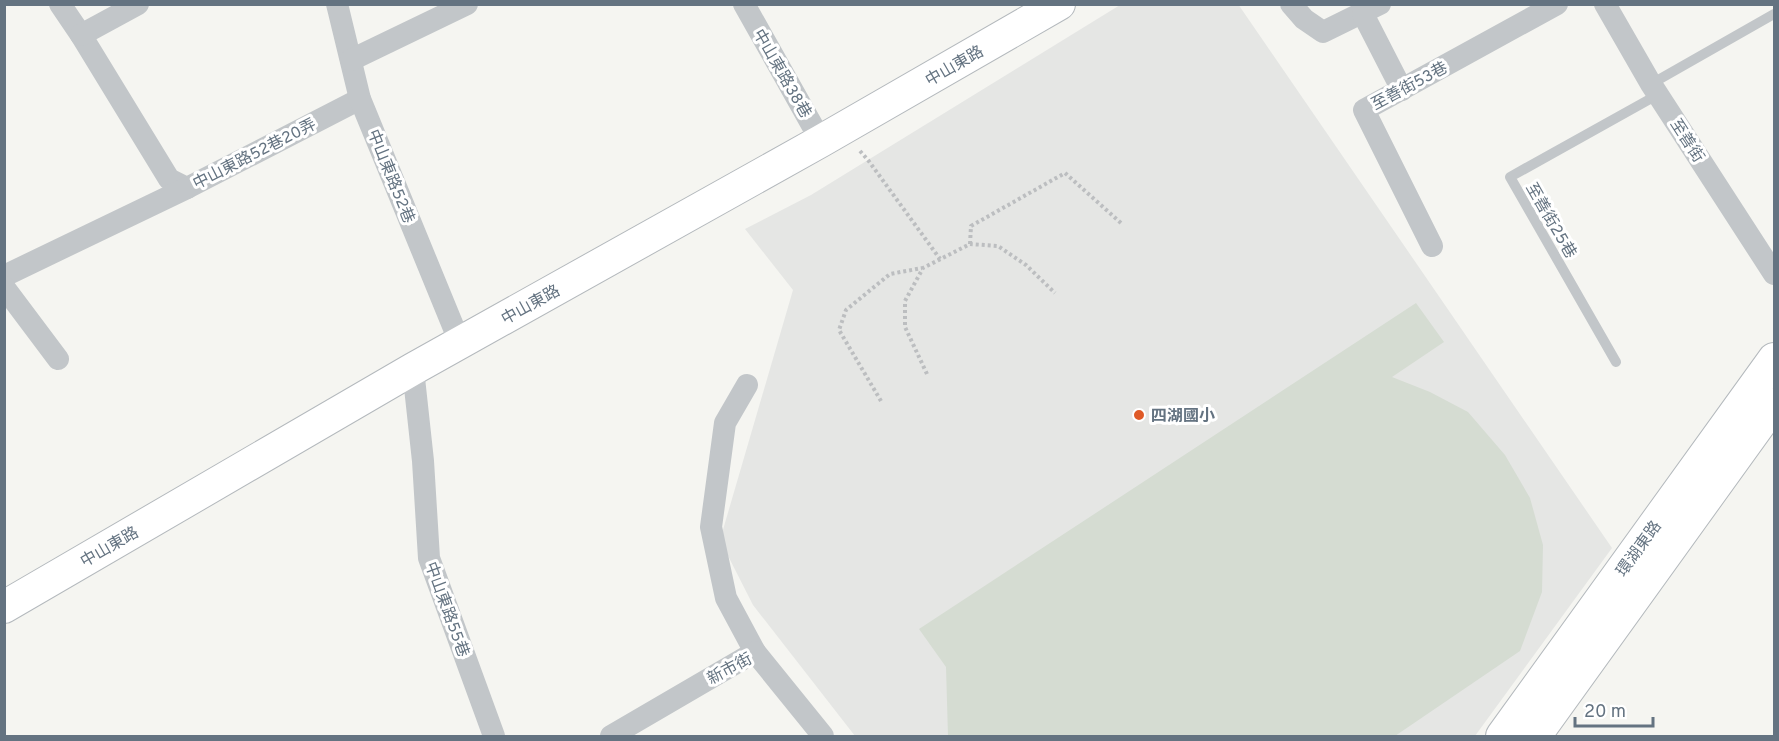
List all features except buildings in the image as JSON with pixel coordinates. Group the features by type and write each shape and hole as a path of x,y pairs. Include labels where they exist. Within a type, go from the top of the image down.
{"street":[{"name":"中山東路52巷20弄","path":"60,4 169,179 188,188 360,99"},
{"path":"81,35 138,4"},
{"name":"中山東路52巷","path":"337,4 360,99 460,343"},
{"path":"351,60 467,4"},
{"name":"中山東路38巷","path":"744,4 822,141"},
{"name":"中山東路","path":"4,607 413,369 822,141 1059,4"},
{"path":"1291,4 1304,19 1323,32 1372,9 1402,90"},
{"name":"至善街53巷","path":"1432,246 1364,110 1557,4"},
{"name":"至善街","path":"1605,4 1655,89 1774,274"},
{"path":"4,276 188,188"},
{"path":"4,287 57,359"},
{"name":"環湖東路","path":"1502,736 1774,359"},
{"name":"中山東路55巷","path":"413,369 423,461 429,558 494,736"},
{"path":"747,385 725,423 711,527 726,598 755,652"},
{"name":"環湖東路","path":"1535,736 1774,404"},
{"name":"新市街","path":"611,736 755,652 823,736"}],"lane":[{"path":"1655,89 1774,14"},
{"name":"至善街25巷","path":"1616,362 1510,177 1655,89"}],"path":[{"path":"860,151 940,259"},
{"path":"970,244 971,226 1065,173 1122,224"},
{"path":"881,401 839,330 846,310 890,274 923,268 970,244 998,246 1026,265 1055,293"},
{"path":"923,268 905,301 905,327 927,374"}],"shaded area":[{"name":"四湖國小","path":"1238,4 1612,548 1475,736 855,736 753,605 720,540 793,290 745,229 811,195 1120,5"},
{"path":"1416,303 1444,342 1392,377 1430,392 1468,412 1505,455 1530,498 1543,545 1542,592 1520,651 1395,736 948,736 946,667 919,629"}],"place":[{"name":"四湖國小","path":"1139,415"}]}
